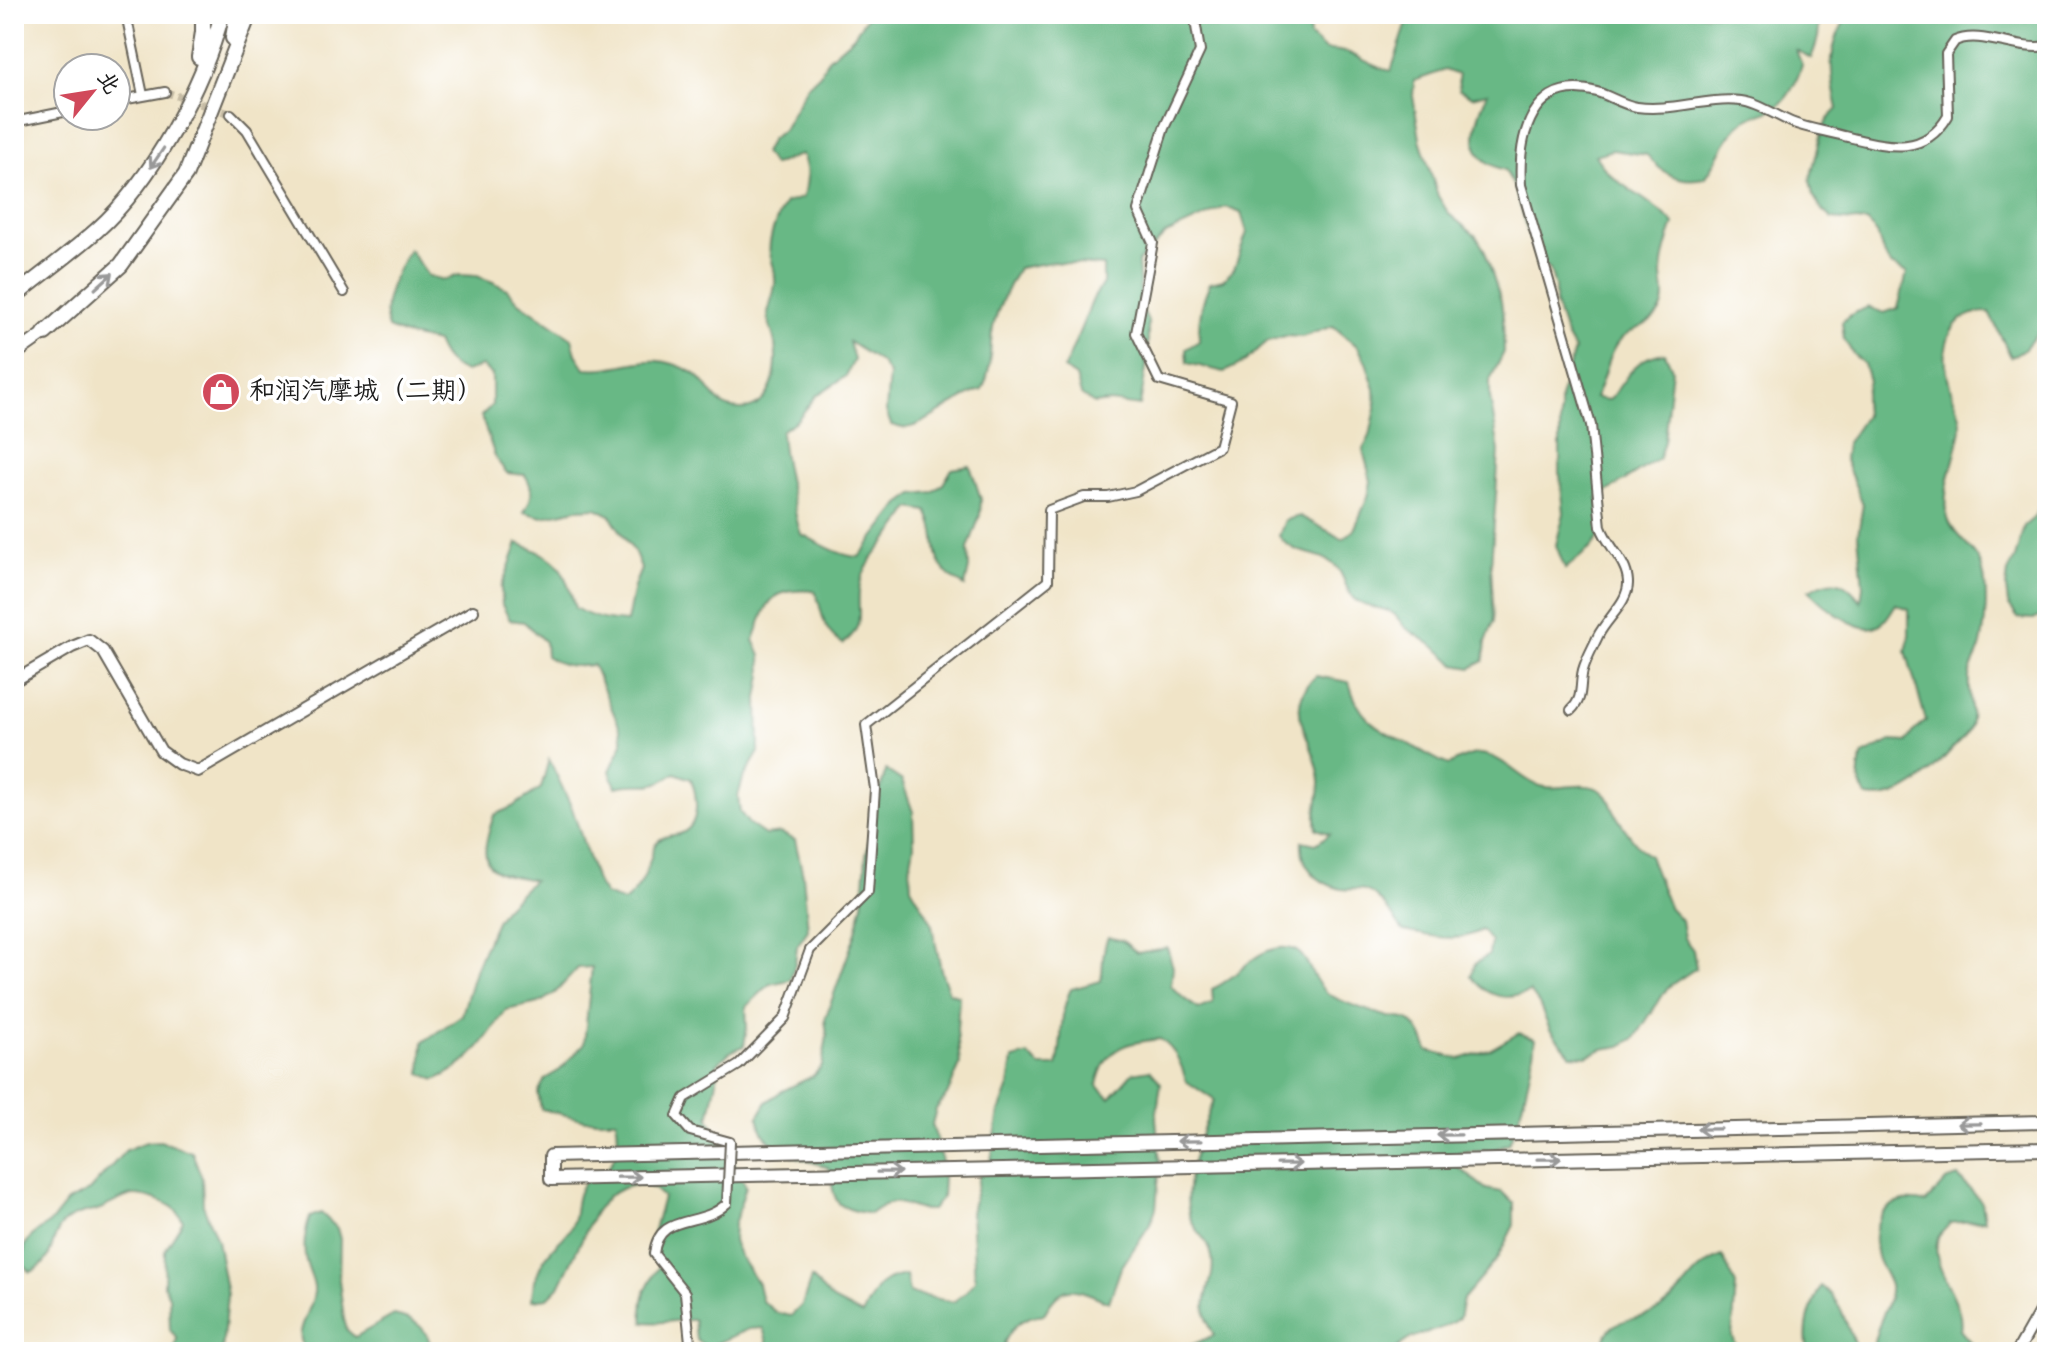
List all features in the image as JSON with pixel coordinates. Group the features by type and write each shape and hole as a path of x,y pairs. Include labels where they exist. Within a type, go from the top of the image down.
{"highway":[{"path":"193,89 203,14"},
{"path":"14,296 99,229 159,158 193,89 222,14"},
{"path":"225,78 237,14"},
{"path":"45,333 121,265 186,174 249,14"}],"main road":[{"path":"14,355 45,333"},
{"path":"2047,1122 551,1156 551,1179 2047,1149"}],"street":[{"path":"126,14 143,95"},
{"path":"691,1352 685,1293 654,1254 655,1239 665,1227 717,1214 727,1203 730,1142 690,1131 677,1116 685,1098 739,1065 785,1018 810,950 868,892 875,789 866,725 1048,581 1049,510 1084,497 1108,497 1136,491 1219,447 1231,401 1159,380 1136,333 1153,243 1138,210 1164,128 1200,51 1194,14"},
{"path":"1571,710 1580,699 1583,670 1603,625 1628,592 1628,579 1623,564 1601,527 1591,425 1521,185 1522,146 1532,113 1542,101 1566,91 1597,92 1636,107 1745,101 1796,124 1898,147 1931,136 1948,116 1946,54 1955,41 1971,37 2032,48 2047,46"},
{"path":"132,97 165,92"},
{"path":"14,122 52,114"},
{"path":"231,114 247,130 344,292"},
{"path":"14,681 89,640 103,651 161,751 179,764 198,771 473,611"},
{"path":"2017,1352 2047,1299"}],"green space":[{"path":"869,14 1200,14 1203,24 1215,28 1210,14 1308,14 1310,37 1325,50 1352,54 1391,71 1410,14 1817,14 1819,31 1815,47 1811,58 1796,50 1802,65 1787,97 1777,107 1738,126 1705,178 1672,176 1647,155 1612,150 1595,155 1622,184 1674,224 1663,260 1663,306 1652,320 1625,336 1615,346 1595,398 1609,400 1638,364 1654,355 1665,353 1672,369 1664,441 1659,458 1598,498 1601,534 1592,547 1565,569 1556,545 1564,513 1560,475 1560,398 1574,350 1555,304 1555,287 1550,270 1532,246 1513,185 1505,170 1491,165 1477,149 1476,129 1487,93 1472,97 1459,90 1458,75 1445,70 1414,81 1413,96 1420,139 1438,196 1449,214 1476,236 1485,251 1503,317 1504,352 1490,380 1499,451 1491,565 1494,621 1486,642 1484,661 1471,668 1455,665 1389,611 1354,599 1340,571 1332,563 1292,548 1279,536 1285,520 1300,516 1343,539 1354,530 1368,497 1371,481 1363,450 1370,436 1376,408 1375,389 1358,347 1333,326 1302,337 1285,336 1268,341 1243,363 1224,372 1187,363 1186,349 1199,341 1201,312 1210,283 1223,280 1234,269 1247,232 1241,213 1225,207 1166,234 1138,262 1141,305 1148,321 1148,356 1140,406 1110,402 1094,404 1081,395 1076,377 1064,369 1093,299 1103,283 1103,266 1052,262 1018,268 996,316 989,369 982,390 912,427 891,425 886,411 889,374 880,362 849,342 854,360 846,376 817,395 797,420 781,431 801,534 844,554 859,557 900,504 914,494 933,492 943,484 952,469 970,466 981,499 980,515 968,549 969,568 965,586 952,578 939,561 927,511 910,508 865,571 859,591 856,629 843,644 826,627 815,591 799,590 772,600 754,640 761,656 762,675 758,698 759,752 743,779 738,796 740,812 749,824 765,835 781,833 795,840 803,875 808,930 797,946 790,980 770,984 746,1007 744,1046 730,1052 717,1064 717,1081 709,1118 746,1186 734,1225 733,1241 758,1284 762,1301 777,1313 791,1316 802,1305 811,1278 833,1300 862,1315 882,1283 896,1277 906,1275 909,1293 953,1302 965,1293 975,1280 971,1213 979,1176 991,1161 999,1112 1009,1086 1013,1059 1028,1055 1040,1066 1057,1066 1067,999 1071,989 1101,981 1108,937 1123,941 1137,953 1167,948 1173,967 1171,986 1199,1009 1213,1003 1212,989 1261,954 1290,948 1303,957 1326,992 1365,1010 1408,1020 1418,1030 1428,1051 1460,1059 1489,1050 1519,1033 1535,1039 1518,1120 1509,1143 1495,1149 1459,1152 1458,1167 1486,1189 1502,1192 1514,1204 1514,1225 1497,1259 1463,1299 1459,1318 1442,1328 1410,1339 1393,1352 1183,1352 1183,1349 1214,1335 1205,1302 1213,1268 1212,1257 1208,1245 1191,1220 1187,1201 1194,1156 1214,1100 1186,1081 1177,1057 1160,1039 1118,1049 1105,1062 1097,1085 1110,1098 1132,1073 1150,1070 1161,1083 1156,1118 1160,1163 1156,1208 1150,1224 1121,1268 1109,1302 1079,1291 1065,1291 1058,1295 1044,1314 1025,1319 1012,1330 1004,1343 1009,1352 770,1352 763,1328 749,1329 706,1348 696,1339 694,1320 644,1322 643,1298 661,1263 647,1256 663,1197 653,1188 638,1184 608,1196 595,1212 559,1287 548,1298 532,1300 540,1267 572,1225 580,1189 587,1180 605,1170 616,1150 616,1120 586,1120 541,1109 538,1093 545,1079 560,1070 584,1044 592,967 578,968 555,993 539,1003 506,1010 476,1051 447,1074 435,1080 421,1073 423,1042 462,1015 476,967 496,921 533,880 493,869 488,863 486,848 494,815 541,788 549,759 572,808 596,881 605,895 624,902 643,878 656,843 664,837 679,834 691,825 696,802 691,779 675,773 659,783 616,787 610,771 623,743 621,730 593,665 568,665 546,656 545,642 524,622 510,620 502,605 501,588 518,543 543,554 558,565 575,608 600,618 627,622 634,586 641,569 636,555 610,515 596,508 542,517 524,512 531,494 528,480 525,475 507,473 496,459 481,416 492,405 492,375 482,366 466,372 460,370 447,361 436,342 388,328 387,298 394,277 409,249 428,276 445,280 459,275 477,276 507,289 519,302 572,338 576,354 585,368 662,361 692,372 725,406 745,409 756,405 770,390 776,355 768,314 775,280 769,248 776,221 785,203 802,198 807,176 802,154 773,165 764,153 771,139 783,130 807,86 820,74 828,59 853,37"},
{"path":"1849,14 2047,14 2047,322 2025,348 2011,357 1989,312 1963,318 1949,336 1946,347 1947,372 1961,427 1946,495 1947,516 1954,531 1980,563 1986,588 1983,636 1969,678 1970,726 1962,739 1915,785 1880,798 1867,797 1862,786 1859,767 1863,755 1891,741 1907,742 1926,721 1906,651 1909,609 1896,604 1881,623 1866,627 1839,616 1809,590 1826,582 1838,582 1861,601 1863,586 1858,534 1863,504 1844,458 1846,444 1865,416 1864,399 1869,381 1864,364 1844,339 1842,322 1868,307 1884,313 1898,308 1907,273 1891,265 1877,233 1866,222 1832,219 1813,195 1810,180 1821,136 1827,120 1838,109 1832,71 1833,48"},
{"path":"2047,488 2047,616 2018,618 2008,604 2008,572 2024,526 2036,516"},
{"path":"1316,676 1349,682 1359,707 1373,723 1449,765 1469,756 1486,755 1501,761 1537,785 1592,787 1607,796 1626,830 1649,856 1669,907 1681,920 1684,938 1693,950 1696,968 1668,987 1635,1038 1621,1046 1587,1056 1571,1055 1550,1030 1530,992 1498,996 1484,989 1471,976 1475,964 1489,955 1491,942 1482,930 1453,938 1403,931 1371,893 1332,886 1311,872 1304,858 1302,841 1316,844 1330,834 1317,829 1320,780 1300,713 1300,701 1305,689"},
{"path":"886,770 902,781 913,812 911,887 931,921 949,992 959,996 957,1030 960,1065 947,1095 936,1109 932,1124 941,1156 942,1197 932,1210 896,1203 870,1214 842,1206 835,1196 829,1168 775,1146 762,1129 758,1117 767,1102 813,1076 822,1066 827,1036 825,1019 863,903 866,856"},
{"path":"160,1141 192,1152 202,1178 203,1205 217,1240 227,1295 222,1352 174,1352 177,1338 170,1330 169,1296 164,1286 165,1250 183,1221 176,1210 160,1201 134,1195 73,1217 59,1228 49,1255 39,1267 31,1272 23,1265 25,1245 52,1221 67,1202 89,1191 126,1150 146,1142"},
{"path":"1958,1177 1982,1202 1985,1220 1950,1223 1938,1238 1936,1250 1942,1273 1958,1307 1960,1330 1979,1352 1873,1352 1890,1293 1889,1283 1877,1257 1875,1232 1878,1221 1891,1206 1901,1202 1926,1203 1946,1181"},
{"path":"321,1213 337,1228 340,1239 339,1280 347,1330 355,1337 394,1315 402,1317 420,1326 433,1352 307,1352 302,1345 301,1330 314,1289 304,1242 310,1217"},
{"path":"1722,1256 1736,1285 1732,1337 1738,1352 1603,1352 1612,1327 1662,1308 1695,1274"},
{"path":"1821,1286 1840,1308 1858,1352 1808,1352 1808,1318"}],"tunnel":[{"path":"165,92 231,114"}],"place":[{"name":"和润汽摩城（二期）","path":"221,392"}]}
